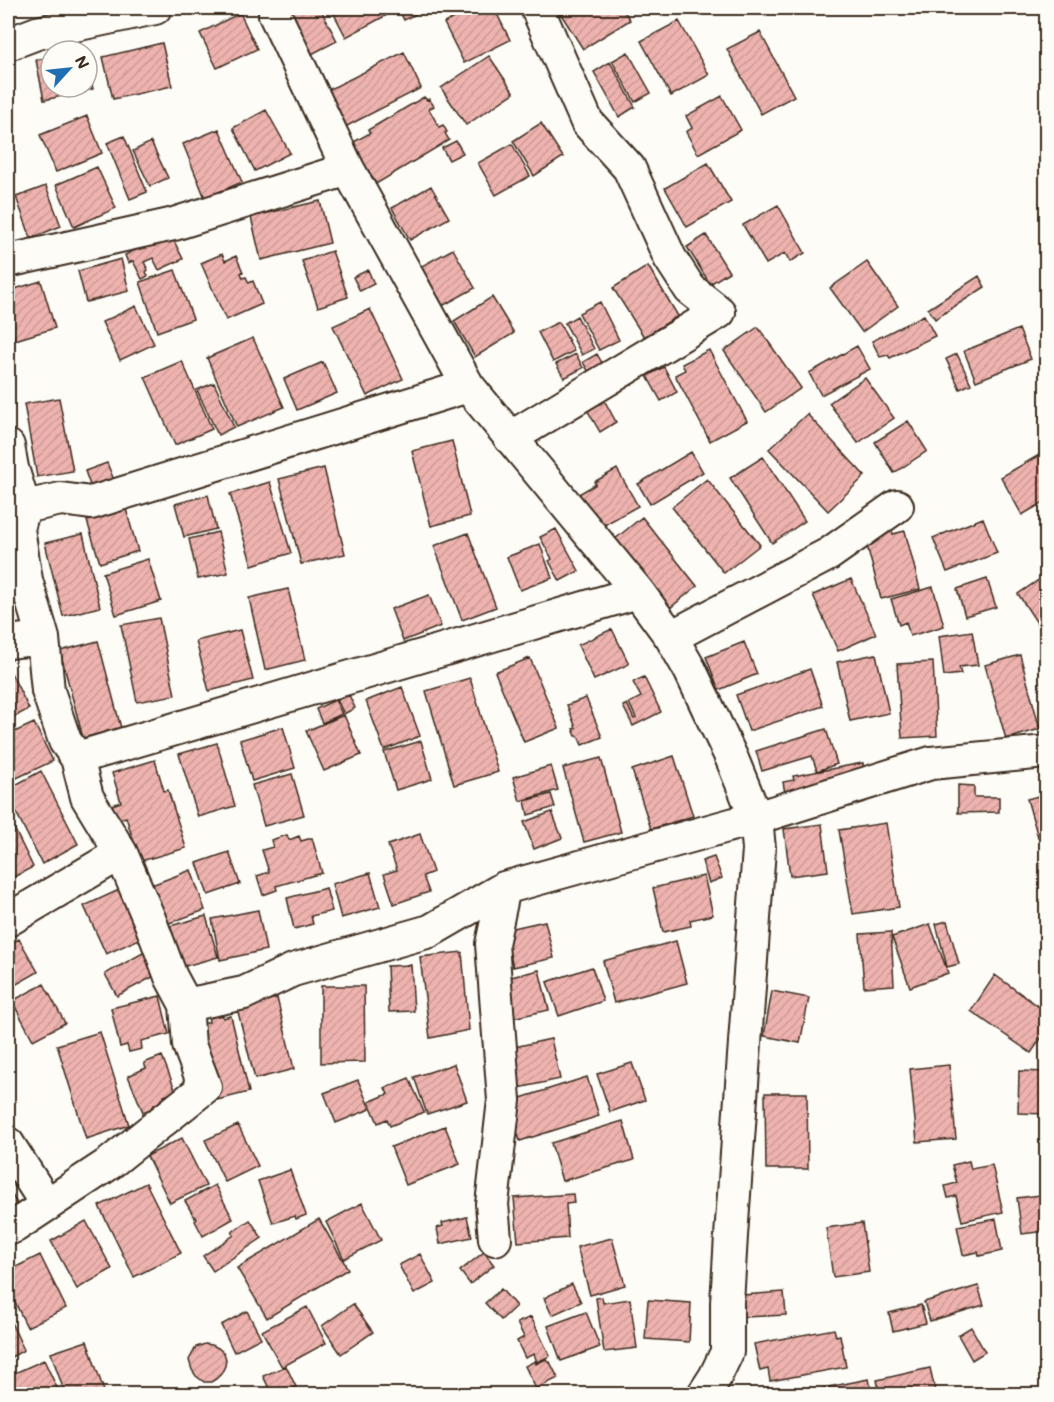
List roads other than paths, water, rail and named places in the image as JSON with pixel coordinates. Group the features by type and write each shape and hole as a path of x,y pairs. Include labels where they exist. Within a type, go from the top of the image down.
{"street":[{"path":"8,44 37,33 155,8"},
{"path":"510,438 719,312 690,289 670,258 628,168 587,122 537,8"},
{"path":"275,15 348,169 468,386 638,592 671,637 690,670 732,759 756,818 759,849 730,1247 727,1352 704,1395"},
{"path":"8,261 174,224 348,169"},
{"path":"24,507 61,499 91,503 468,386"},
{"path":"8,446 24,507 18,529 26,579 43,638 48,691 65,741 77,758 87,796 121,853 171,976 186,1005 189,1045 205,1087 110,1163 8,1229"},
{"path":"671,637 829,554 897,506"},
{"path":"77,758 638,592"},
{"path":"8,642 43,638"},
{"path":"186,1005 244,993 293,970 430,931 504,888 756,818 931,763 1047,752"},
{"path":"8,920 121,853"},
{"path":"495,1239 492,1204 504,1100 492,944 504,888"},
{"path":"8,1144 47,1205"}]}
